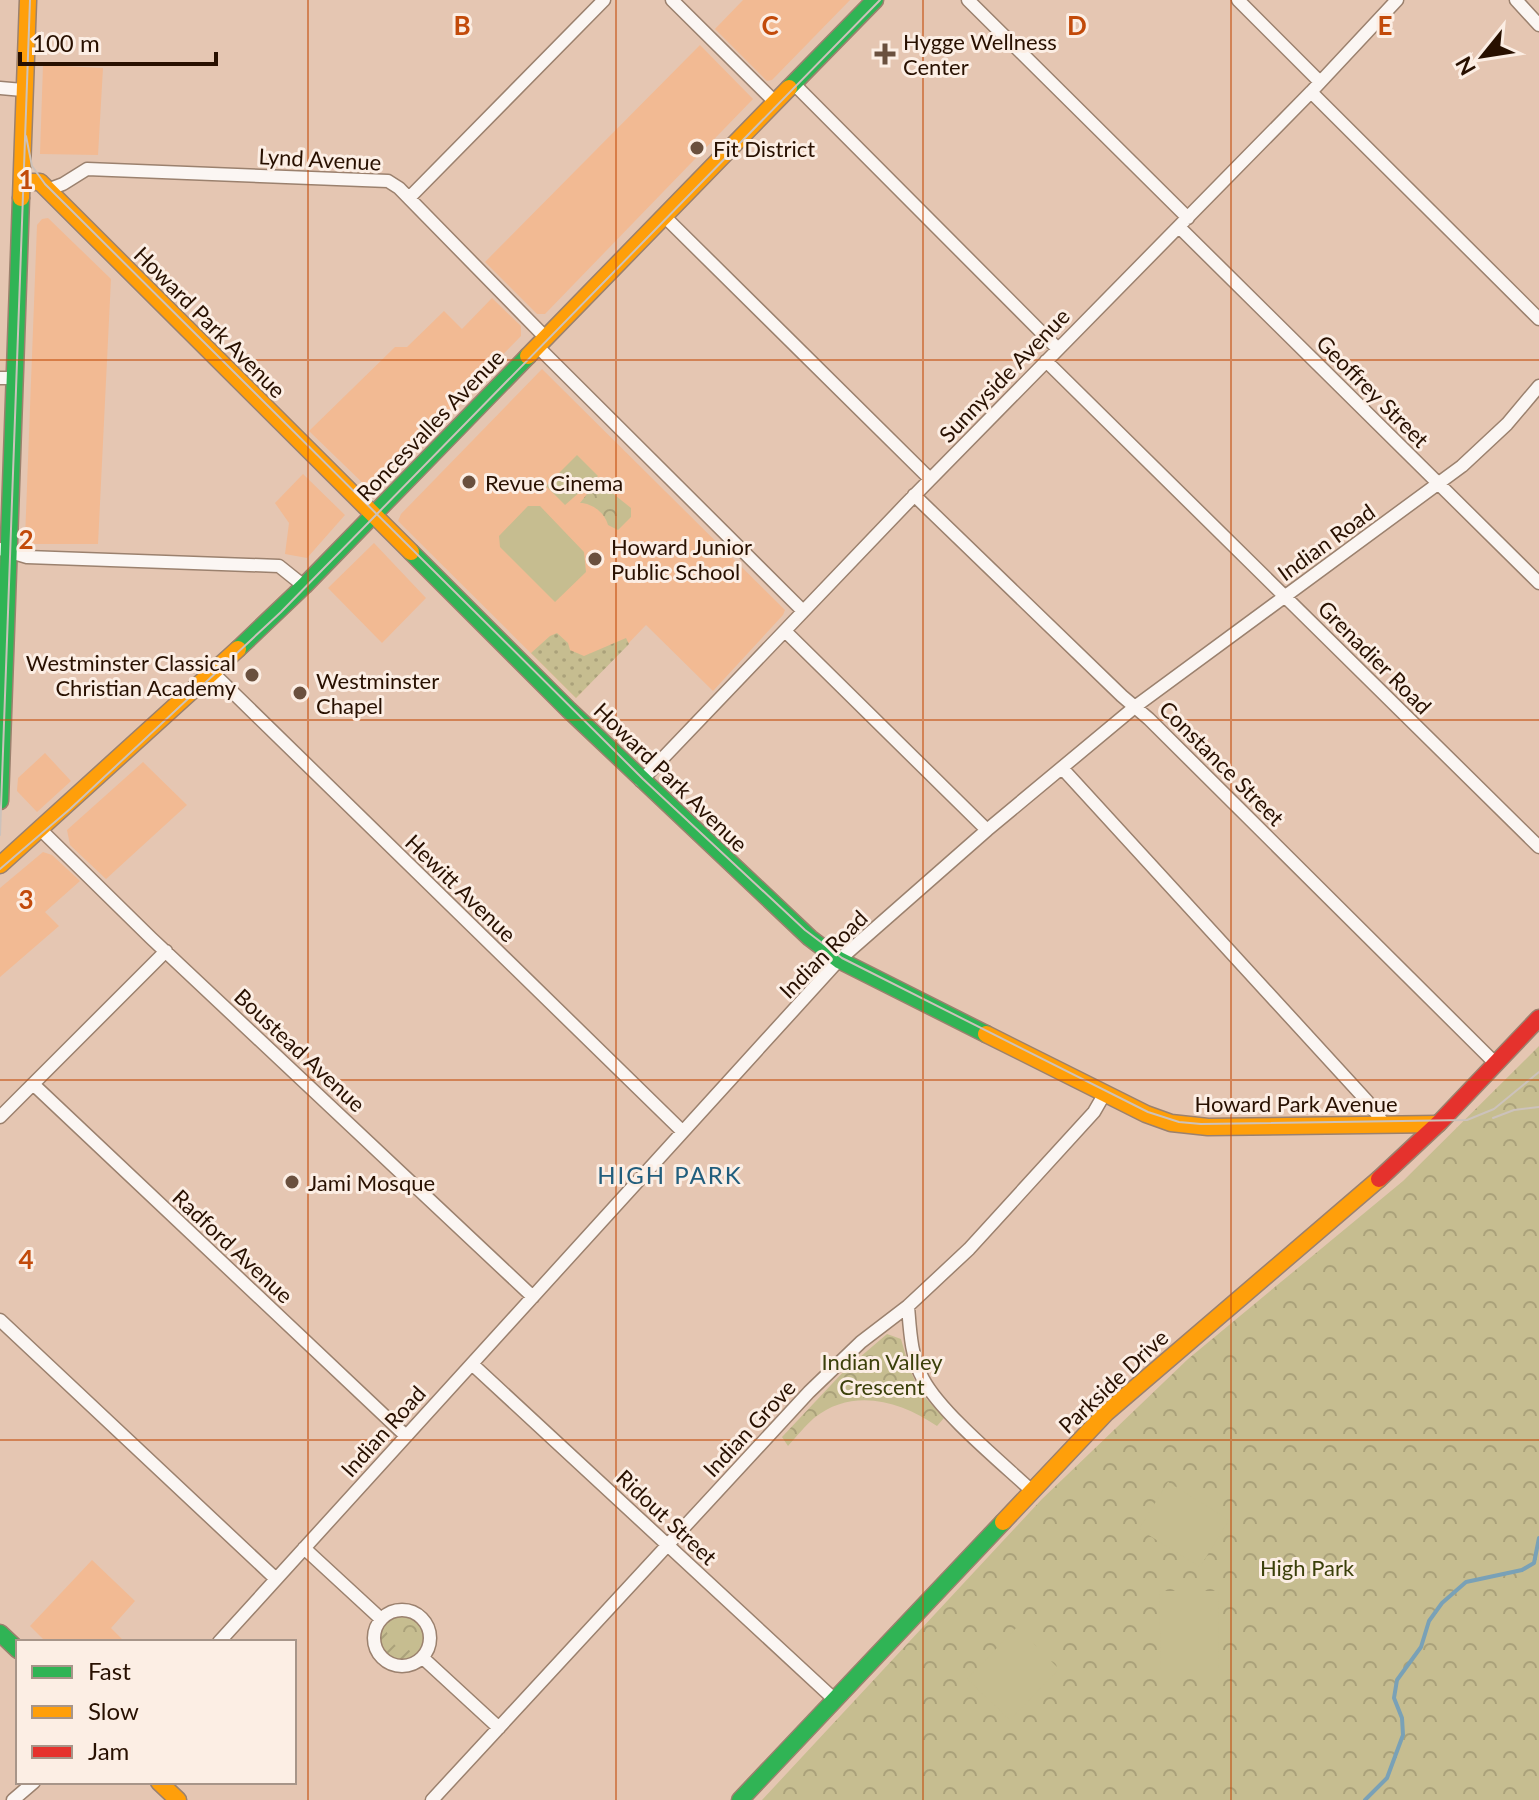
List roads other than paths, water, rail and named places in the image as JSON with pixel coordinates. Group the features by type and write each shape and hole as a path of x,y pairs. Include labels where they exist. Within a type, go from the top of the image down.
{"street":[{"path":"0,801 7,378 22,182 28,0"},
{"path":"409,198 604,0"},
{"path":"672,0 776,103"},
{"name":"Roncesvalles Avenue","path":"0,865 213,673 304,586 875,0"},
{"name":"Geoffrey Street","path":"968,0 1539,583"},
{"path":"1238,0 1320,82"},
{"name":"Sunnyside Avenue","path":"641,781 914,495 1311,92 1397,0"},
{"path":"1516,0 1539,25"},
{"path":"794,84 1058,349"},
{"path":"0,88 23,90"},
{"path":"1311,92 1539,319"},
{"name":"Lynd Avenue","path":"47,190 87,169 388,181 409,198 604,413 803,611"},
{"name":"Howard Park Avenue","path":"22,182 40,182 641,781 810,938 839,960 1146,1114 1189,1126 1438,1124"},
{"path":"664,216 930,479"},
{"name":"Grenadier Road","path":"1046,361 1539,847"},
{"name":"Indian Road","path":"221,1640 839,960 987,830 1136,706 1439,484 1485,446 1539,386"},
{"name":"Constance Street","path":"914,495 1111,686 1136,706 1496,1064"},
{"path":"4,550 27,557 279,566 304,586"},
{"path":"785,631 987,830"},
{"name":"Hewitt Avenue","path":"213,673 682,1131"},
{"path":"1062,768 1367,1101 1385,1125"},
{"name":"Boustead Avenue","path":"41,830 533,1297"},
{"path":"0,1117 166,951"},
{"name":"Parkside Drive","path":"740,1800 1106,1413 1384,1175 1438,1124 1539,1018"},
{"name":"Radford Avenue","path":"33,1084 406,1436"},
{"name":"Indian Grove","path":"432,1800 835,1365 908,1306 969,1249 1094,1112 1105,1093"},
{"path":"908,1306 913,1352 923,1380 943,1406 1032,1491"},
{"path":"0,1320 276,1579"},
{"name":"Ridout Street","path":"472,1364 835,1700"},
{"path":"304,1548 381,1619"},
{"path":"405,1610 421,1617 427,1624 431,1641 423,1658 400,1667 384,1659 375,1644 374,1635 381,1619 405,1610"},
{"path":"0,1633 16,1648"},
{"path":"423,1658 499,1728"},
{"path":"13,1800 32,1784"},
{"path":"161,1784 178,1800"}],"waterway":[{"path":"1365,1800 1387,1778 1403,1735 1402,1718 1394,1698 1397,1680 1421,1647 1429,1621 1442,1603 1466,1582 1522,1570 1534,1563 1539,1538"}],"tram line":[{"path":"0,835 30,0"},
{"path":"0,869 70,809 281,612 880,0"},
{"path":"26,136 32,166 45,184 643,779 805,930 842,958 1148,1112 1179,1122 1467,1120 1494,1109 1539,1072"},
{"path":"1493,1118 1514,1110 1539,1107"}],"place":[{"name":"Hygge Wellness Center","path":"885,54"},
{"name":"Fit District","path":"697,148"},
{"name":"Revue Cinema","path":"469,482"},
{"name":"Howard Junior Public School","path":"595,559"},
{"name":"Westminster Classical Christian Academy","path":"252,675"},
{"name":"Westminster Chapel","path":"300,693"},
{"name":"Jami Mosque","path":"292,1182"}],"district":[{"name":"HIGH PARK","path":"670,1174"}],"park label":[{"name":"Indian Valley Crescent","path":"882,1374"},
{"name":"High Park","path":"1307,1567"}]}
